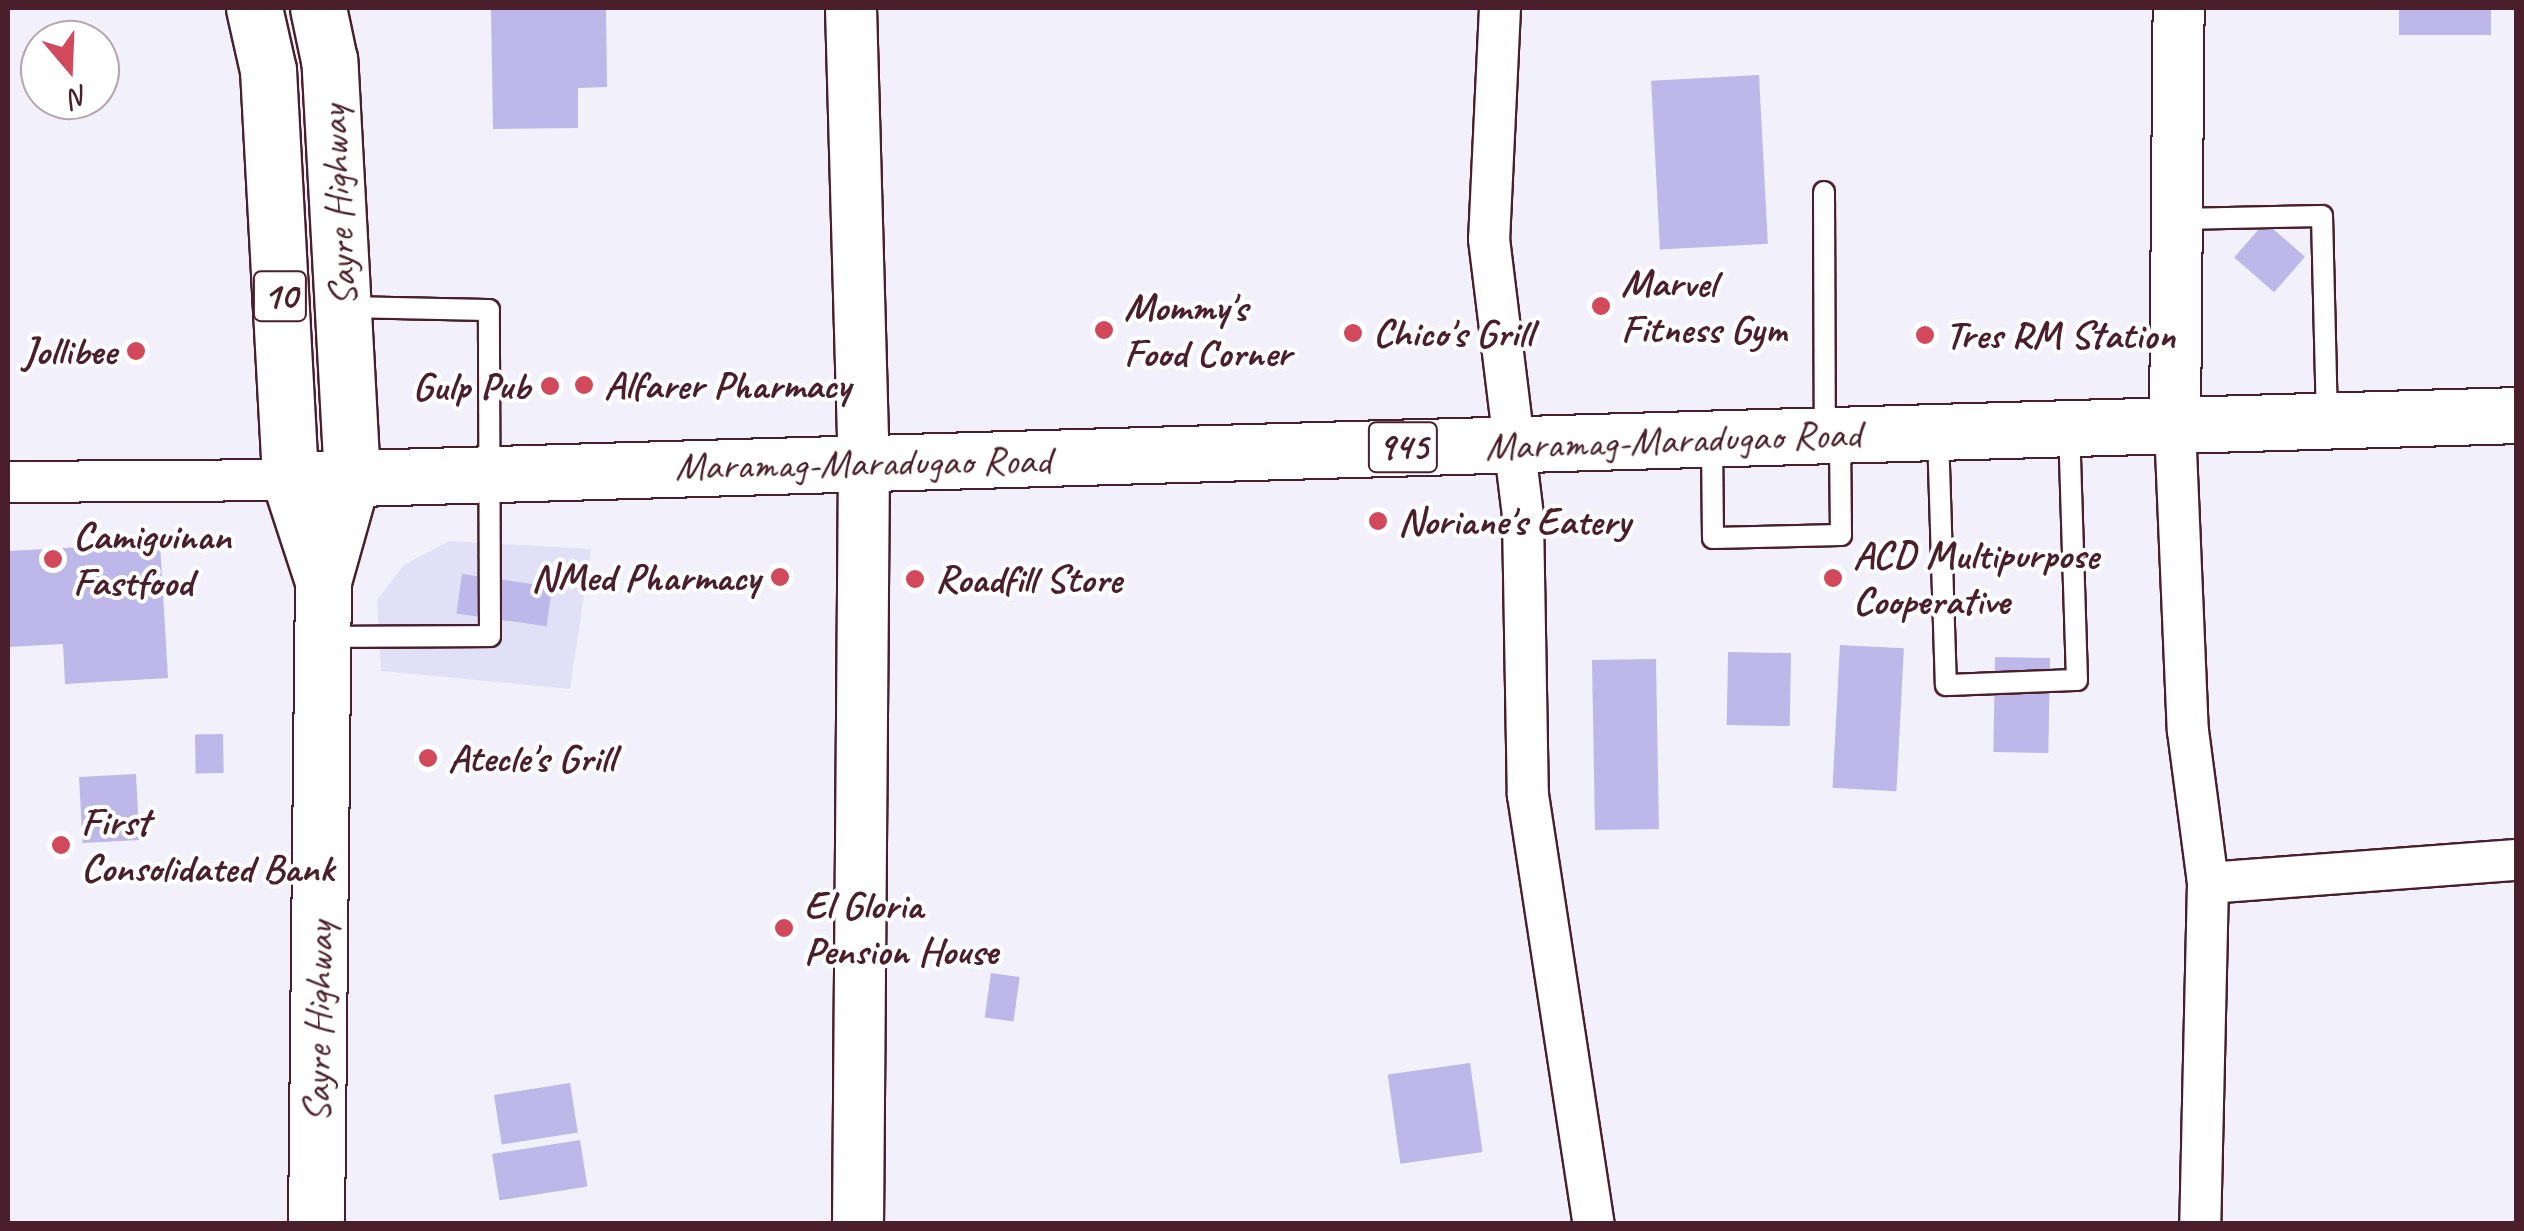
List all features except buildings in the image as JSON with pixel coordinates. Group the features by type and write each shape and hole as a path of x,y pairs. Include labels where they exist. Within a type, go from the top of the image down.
{"main road":[{"name":"Sayre Highway","path":"254,8 268,70 290,480 322,581"},
{"name":"Sayre Highway","path":"316,1224 322,581 352,478 345,307 318,8"},
{"name":"Maramag-Maradugao Road","path":"290,480 491,471 864,464 2516,415"}],"street":[{"path":"852,8 864,464 858,1224"},
{"path":"1500,8 1488,239 1514,444 1528,795 1594,1224"},
{"path":"2179,8 2175,426 2188,731 2208,883 2200,1224"},
{"path":"8,482 290,480"},
{"path":"2208,883 2516,860"}],"lane":[{"path":"1712,439 1713,538 1841,535 1832,435 1824,192"},
{"path":"2177,219 2322,216 2327,421"},
{"path":"322,637 490,636 490,310 345,307"},
{"path":"1938,432 1946,686 2077,680 2068,428"}],"shaded area":[{"path":"449,541 591,549 570,689 381,671 377,600 404,565"}],"place":[{"name":"Marvel Fitness Gym","path":"1601,306"},
{"name":"Mommy's Food Corner","path":"1104,330"},
{"name":"Chico's Grill","path":"1353,333"},
{"name":"Tres RM Station","path":"1925,335"},
{"name":"Jollibee","path":"136,351"},
{"name":"Alfarer Pharmacy","path":"584,385"},
{"name":"Gulp Pub","path":"550,386"},
{"name":"Noriane's Eatery","path":"1378,521"},
{"name":"Camiguinan Fastfood","path":"53,559"},
{"name":"NMed Pharmacy","path":"780,577"},
{"name":"ACD Multipurpose Cooperative","path":"1833,578"},
{"name":"Roadfill Store","path":"915,579"},
{"name":"Atecle's Grill","path":"428,758"},
{"name":"First Consolidated Bank","path":"61,845"},
{"name":"El Gloria Pension House","path":"784,928"}]}
